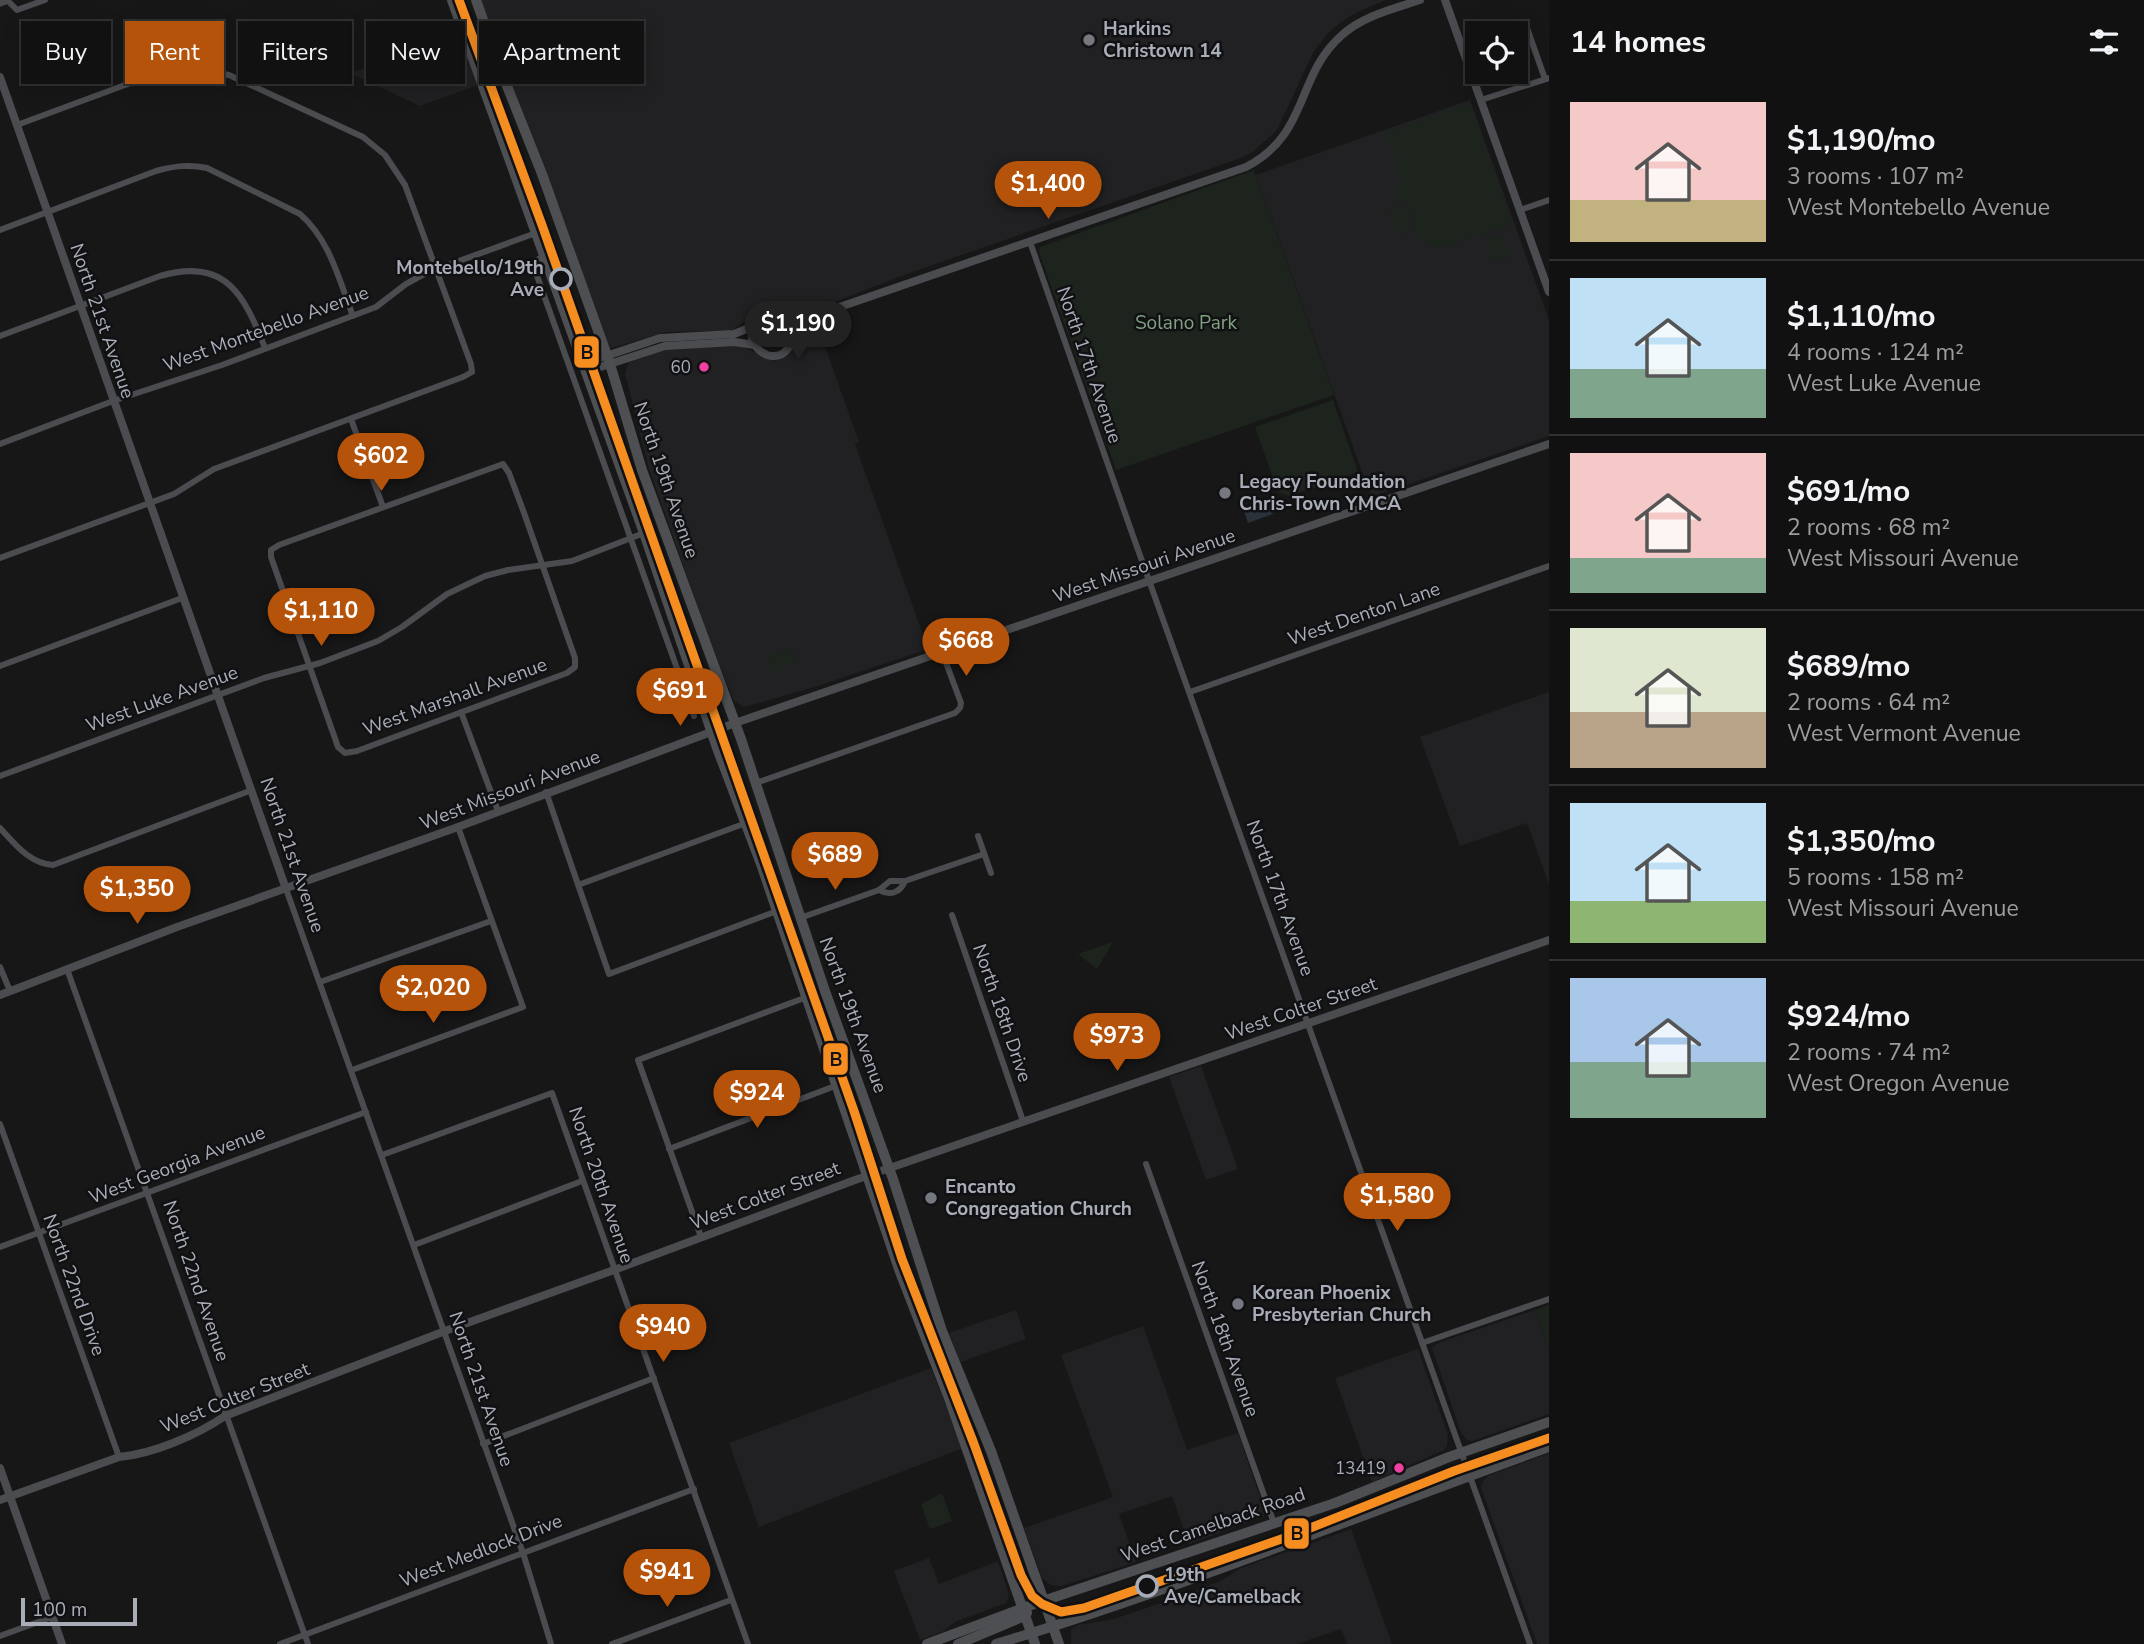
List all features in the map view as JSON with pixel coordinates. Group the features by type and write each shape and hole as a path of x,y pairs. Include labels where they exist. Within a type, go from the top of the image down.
{"main road":[{"path":"0,2 6,0"},
{"name":"North 19th Avenue","path":"452,0 644,533 711,732 807,997 910,1301 950,1401 1023,1612 1034,1636 1043,1644"},
{"name":"North 19th Avenue","path":"476,0 608,360 658,516 735,723 800,918 889,1168 942,1331 991,1451 1039,1586 1039,1602 1055,1626 1059,1644"},
{"name":"West Camelback Road","path":"927,1644 1009,1612 1023,1612 1039,1602 1335,1503 1461,1452 1549,1422"},
{"path":"996,1644 1034,1636 1055,1626 1208,1574 1549,1447"},
{"path":"958,1644 1023,1612"}],"street":[{"path":"6,0 17,10 45,0"},
{"path":"784,315 793,324 794,343 785,353 772,356 763,353 752,339 757,320 767,314 784,315 797,318 831,310 1218,177 1259,160 1285,135 1322,58 1341,36 1369,18 1420,0"},
{"path":"1445,0 1549,292"},
{"path":"1481,100 1547,78 1528,30"},
{"path":"0,558 174,494 214,469 472,372 405,185 385,155 363,137 229,75 197,69 160,72 17,125"},
{"name":"North 21st Avenue","path":"0,77 182,598 445,1331 523,1553 551,1644"},
{"path":"0,230 156,171 173,166 192,165 207,168 300,214 311,224 326,247 353,316"},
{"path":"1520,210 1549,200"},
{"name":"West Montebello Avenue","path":"0,444 376,307 406,284 437,269 536,233"},
{"name":"North 17th Avenue","path":"1030,242 1530,1644"},
{"name":"North 19th Avenue","path":"544,256 537,260 536,273 694,716"},
{"path":"0,336 160,276 197,270 230,283 241,295 252,314 265,348"},
{"path":"795,337 831,310"},
{"path":"608,360 660,338 734,334 754,326"},
{"path":"583,368 665,346 734,342 755,345"},
{"path":"351,419 383,507"},
{"name":"West Missouri Avenue","path":"0,995 735,723 1549,444"},
{"path":"309,666 271,557 271,550 279,545 503,464 509,473 542,565"},
{"name":"West Luke Avenue","path":"0,776 275,674 309,666 378,641 470,582 508,570 572,561 644,533"},
{"name":"West Marshall Avenue","path":"309,666 338,747 345,753 357,751 567,673 575,667 575,658 542,565"},
{"name":"West Denton Lane","path":"1190,692 1549,566"},
{"path":"0,666 182,598"},
{"path":"755,783 943,717 960,708 961,703 942,652"},
{"path":"461,712 498,811"},
{"path":"0,828 33,860 53,865 252,790"},
{"path":"546,792 609,974 777,911"},
{"path":"578,885 746,823"},
{"path":"352,1070 523,1007 458,827"},
{"path":"978,836 991,873"},
{"path":"800,918 879,890 890,881 905,881 984,854"},
{"path":"879,890 884,893 896,892 905,881"},
{"name":"North 18th Drive","path":"952,915 1023,1121"},
{"path":"320,982 491,921"},
{"name":"West Colter Street","path":"0,1500 118,1457 136,1455 160,1447 206,1429 225,1416 445,1331 866,1176 1549,940"},
{"path":"0,967 10,991"},
{"name":"North 22nd Avenue","path":"67,969 308,1644"},
{"path":"701,1237 638,1060 807,997"},
{"path":"669,1149 835,1086"},
{"name":"North 20th Avenue","path":"382,1155 552,1093 748,1644"},
{"name":"West Georgia Avenue","path":"0,1247 366,1112"},
{"name":"North 22nd Drive","path":"0,1124 118,1457"},
{"name":"North 18th Avenue","path":"1146,1164 1274,1523"},
{"path":"414,1245 582,1181"},
{"path":"1422,1343 1549,1299"},
{"path":"483,1444 654,1378"},
{"path":"0,1468 62,1644"},
{"name":"West Medlock Drive","path":"281,1644 694,1489"},
{"path":"612,1644 731,1600"},
{"path":"0,1636 52,1617"}],"shaded area":[{"path":"481,0 1386,0 1355,13 1327,34 1313,53 1277,130 1253,152 1241,158 904,275 809,312 782,309 748,320 730,331 666,332 608,349 566,225 510,84 644,84 644,21 487,21"},
{"path":"465,49 478,85 420,106 373,84 465,84"},
{"path":"366,67 366,81 352,74"},
{"path":"1470,100 1549,320 1549,436 1371,497 1256,175"},
{"path":"817,324 859,442 855,444 928,649 815,687 744,707 734,701 711,644 649,469 625,373 629,362 648,353 682,347 724,344 743,347 775,361 788,356 806,332"},
{"path":"1267,499 1273,514 1248,523 1243,508"},
{"path":"1549,692 1549,884 1527,823 1460,846 1420,737"},
{"path":"1201,1066 1238,1169 1206,1180 1169,1077"},
{"path":"1016,1310 1026,1339 960,1362 949,1333"},
{"path":"1535,1310 1549,1350 1549,1414 1472,1441 1467,1440 1461,1433 1432,1348 1438,1343"},
{"path":"1143,1326 1187,1450 1238,1433 1265,1512 1264,1516 1189,1544 1172,1496 1119,1514 1136,1562 1062,1586 1051,1585 1042,1578 1024,1528 1113,1497 1061,1355"},
{"path":"1418,1349 1448,1435 1447,1446 1444,1450 1372,1482 1335,1378"},
{"path":"931,1368 963,1448 759,1527 729,1443"},
{"path":"1549,1453 1549,1644 1537,1644 1481,1488 1488,1476"},
{"path":"1351,1529 1392,1644 1347,1644 1341,1629 1297,1644 1071,1644 1071,1629 1078,1625 1114,1619 1193,1592 1222,1580 1241,1568"},
{"path":"929,1558 939,1584 998,1561 1009,1595 1006,1603 955,1622 944,1631 920,1640 894,1571"}],"green space":[{"path":"1469,103 1512,224 1439,249 1424,242 1420,243 1405,199 1398,200 1395,190 1401,181 1385,133"},
{"name":"Solano Park","path":"1254,170 1334,395 1116,470 1039,252 1040,247"},
{"path":"1404,205 1412,229 1396,235 1388,211"},
{"path":"1502,233 1510,257 1493,263 1485,239"},
{"path":"1333,400 1358,472 1289,496 1278,492 1255,427"},
{"path":"793,648 798,664 787,665 787,668 772,673 767,658"},
{"path":"1113,942 1097,969 1078,954"},
{"path":"1549,1305 1549,1350 1535,1310"},
{"path":"942,1493 952,1521 930,1529 921,1504"}],"transit line":[{"name":"B","path":"459,0 542,225 854,1111 902,1259 974,1444 1021,1575 1032,1596 1042,1604 1061,1612 1084,1608 1290,1536 1454,1471 1549,1438"}],"place":[{"name":"Harkins Christown 14","path":"1089,40"},
{"name":"Montebello/19th Ave","path":"561,279"},
{"name":"60","path":"704,367"},
{"name":"Legacy Foundation Chris-Town YMCA","path":"1225,493"},
{"name":"Encanto Congregation Church","path":"931,1198"},
{"name":"Korean Phoenix Presbyterian Church","path":"1238,1304"},
{"name":"13419","path":"1399,1468"},
{"name":"19th Ave/Camelback","path":"1147,1586"}]}
